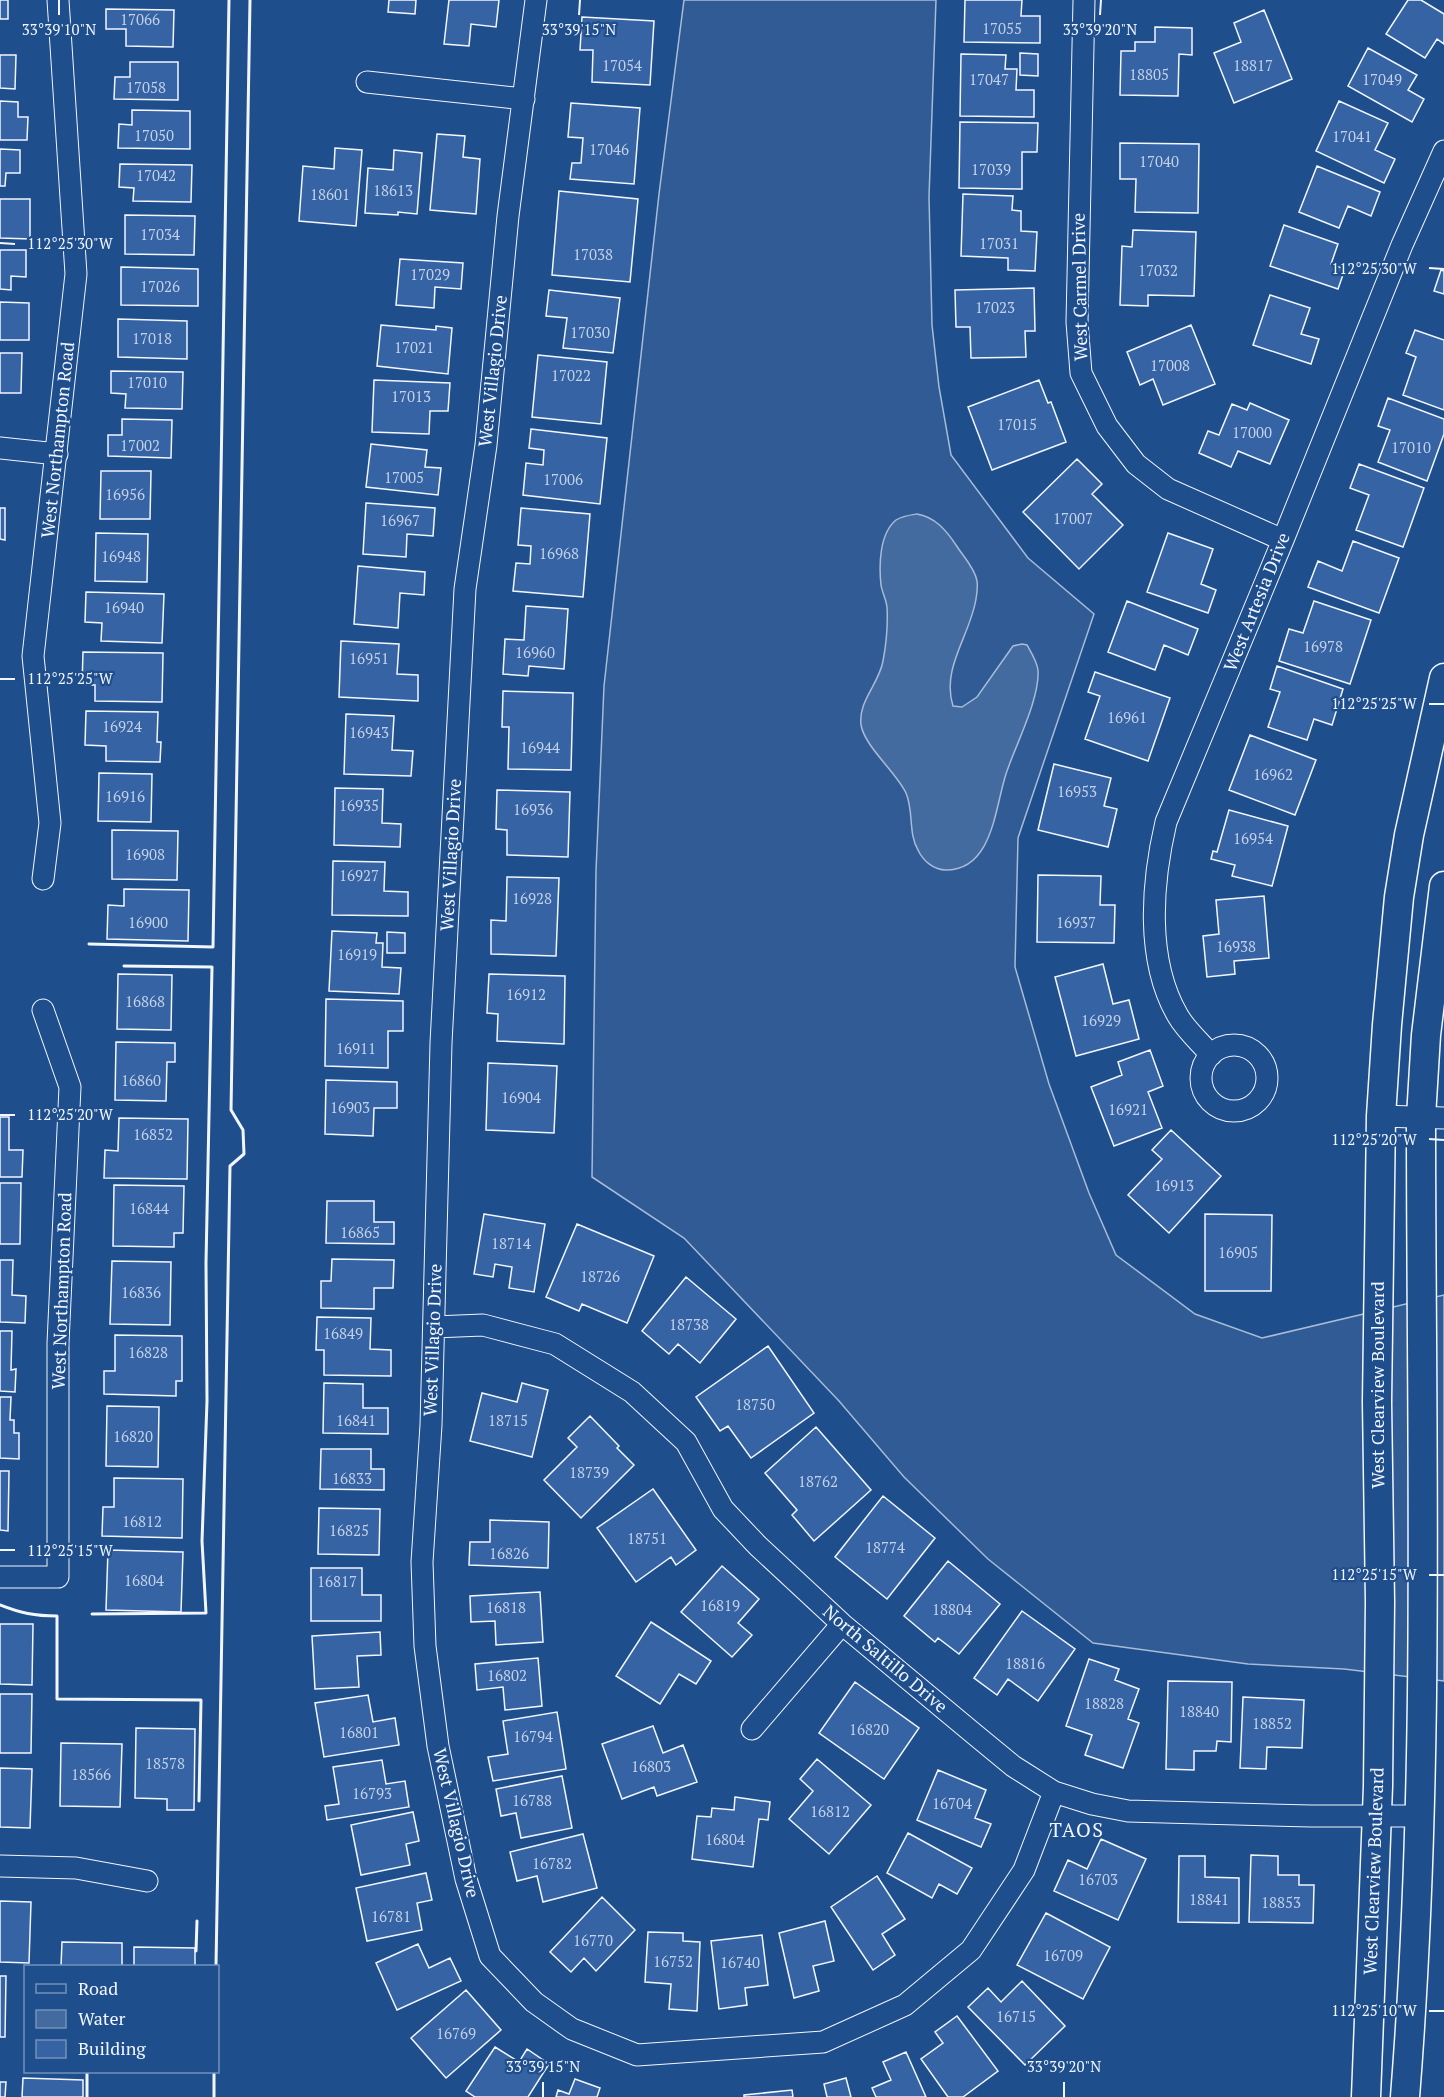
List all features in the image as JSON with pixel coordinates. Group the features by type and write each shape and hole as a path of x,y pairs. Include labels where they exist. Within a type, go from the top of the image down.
{"street":[{"name":"West Northampton Road","path":"43,879 50,823 33,656 76,274 58,0"},
{"name":"West Villagio Drive","path":"536,0 508,216 486,445 465,589 441,1043 431,1425 422,1562 425,1646 438,1746 466,1879 490,1956 534,2002 572,2029 637,2055 822,2042 905,2005 971,1950 1024,1870 1054,1792"},
{"name":"West Carmel Drive","path":"1084,0 1077,322 1081,373 1107,426 1136,464 1168,489 1283,540"},
{"path":"367,82 524,99"},
{"name":"West Artesia Drive","path":"1211,1054 1178,1017 1160,971 1154,902 1157,860 1166,822 1402,245 1444,151"},
{"path":"0,448 57,454"},
{"name":"West Clearview Boulevard","path":"1366,2097 1377,1815 1380,1602 1377,1390 1381,1116 1399,897 1444,678"},
{"path":"1405,2097 1412,2014 1421,1816 1432,1117 1426,1035 1444,886"},
{"name":"West Northampton Road","path":"0,1577 58,1577 58,1343 70,1087 43,1010"},
{"path":"1381,1116 1432,1117"},
{"name":"North Saltillo Drive","path":"434,1327 483,1325 555,1344 632,1392 686,1442 723,1509 758,1546 842,1624 1013,1766 1054,1792 1092,1804 1128,1811 1174,1814 1421,1816"},
{"path":"752,1729 842,1624"},
{"path":"0,1866 76,1868 147,1881"}],"shaded area":[{"path":"684,0 936,0 929,197 932,325 939,387 951,455 1028,558 1094,614 1018,838 1015,967 1049,1084 1089,1193 1116,1255 1195,1314 1262,1338 1444,1295 1444,1681 1344,1669 1248,1664 1093,1643 988,1559 904,1477 839,1401 684,1238 592,1177 596,871 604,686 659,194"}],"water":[{"path":"917,514 935,521 944,529 971,567 977,581 973,613 953,665 950,692 953,706 962,707 977,697 1013,646 1027,645 1038,670 1035,695 1006,774 990,834 974,860 962,867 946,870 933,867 920,854 913,837 906,793 868,742 861,725 863,708 881,669 885,648 887,607 881,585 880,569 883,542 890,526 896,520"}],"building":[{"path":"0,0 8,0 8,19 0,19"},
{"path":"389,0 416,0 415,14 388,12"},
{"path":"449,0 499,0 496,27 471,24 469,46 444,44"},
{"path":"965,0 1022,0 1021,16 1040,16 1040,43 964,42"},
{"path":"1408,0 1421,0 1444,14 1444,44 1437,39 1425,58 1386,34"},
{"path":"106,9 174,10 173,47 126,46 126,29 106,29"},
{"path":"1264,10 1292,79 1234,103 1214,53 1241,42 1234,23"},
{"path":"582,17 654,21 650,85 592,82 593,50 580,50"},
{"path":"1155,27 1192,28 1192,55 1179,54 1178,96 1120,95 1121,51 1135,51 1135,42 1155,42"},
{"path":"1368,48 1417,75 1408,90 1424,99 1412,122 1348,86"},
{"path":"1020,53 1038,54 1038,76 1020,75"},
{"path":"961,54 1006,55 1005,69 1017,69 1016,90 1034,90 1034,117 960,116"},
{"path":"0,55 16,55 15,89 0,88"},
{"path":"130,62 178,62 178,100 114,99 115,77 130,77"},
{"path":"0,101 18,102 18,117 28,117 27,140 0,140"},
{"path":"1339,101 1388,123 1375,150 1395,159 1384,183 1316,151"},
{"path":"571,103 640,108 634,184 570,179 572,163 581,163 583,138 568,137"},
{"path":"132,110 190,111 190,149 118,148 119,124 132,125"},
{"path":"960,122 1038,123 1037,152 1022,152 1022,189 959,188"},
{"path":"437,134 465,136 463,157 480,159 476,214 430,210"},
{"path":"1120,143 1199,144 1198,213 1135,212 1136,179 1120,179"},
{"path":"335,148 362,150 356,226 299,221 303,166 334,169"},
{"path":"0,149 20,150 20,173 6,173 5,186 0,186"},
{"path":"394,150 422,153 417,214 365,213 368,168 393,170"},
{"path":"120,164 192,165 191,202 133,201 134,188 119,187"},
{"path":"1317,166 1380,192 1371,216 1348,206 1339,228 1299,212"},
{"path":"559,191 638,199 630,282 552,275"},
{"path":"963,194 1013,196 1012,210 1021,211 1021,231 1037,232 1035,271 1008,270 1008,258 961,256"},
{"path":"0,199 30,199 30,239 0,238"},
{"path":"125,215 195,216 194,255 125,254"},
{"path":"1284,225 1338,244 1331,264 1345,269 1338,289 1270,266"},
{"path":"1133,230 1196,232 1194,296 1148,295 1148,306 1120,305 1122,246 1132,247"},
{"path":"0,250 26,250 26,277 11,276 11,290 0,289"},
{"path":"400,259 463,263 461,289 435,287 434,308 396,305"},
{"path":"121,267 198,269 198,306 121,305"},
{"path":"1441,270 1444,271 1444,294 1434,291"},
{"path":"1034,288 1035,331 1025,331 1026,357 971,358 970,327 956,327 955,290"},
{"path":"549,290 620,298 613,353 563,348 567,318 546,316"},
{"path":"1270,295 1310,308 1301,334 1319,339 1311,364 1253,345"},
{"path":"0,302 29,303 29,340 0,340"},
{"path":"118,319 187,321 187,359 118,357"},
{"path":"381,325 436,330 436,326 452,328 448,374 377,366"},
{"path":"1191,325 1215,384 1163,405 1153,379 1140,385 1127,352"},
{"path":"1415,330 1444,340 1444,410 1403,395 1416,357 1406,353"},
{"path":"0,353 22,353 21,393 0,393"},
{"path":"538,355 607,362 601,424 532,417"},
{"path":"111,371 183,372 182,409 125,408 126,394 111,393"},
{"path":"374,380 450,383 448,411 430,411 429,434 372,432"},
{"path":"1039,380 1048,403 1051,402 1066,442 992,470 968,407"},
{"path":"1388,398 1444,419 1444,434 1427,481 1378,462 1390,430 1378,426"},
{"path":"1250,403 1289,420 1270,464 1238,451 1231,467 1199,453 1208,431 1219,435 1232,404 1247,410"},
{"path":"122,419 172,420 171,458 108,456 108,435 122,435"},
{"path":"531,429 607,438 600,504 523,495 526,463 543,465 544,450 529,448"},
{"path":"371,444 427,450 425,467 441,468 438,495 366,487"},
{"path":"1077,459 1102,484 1092,494 1123,525 1079,569 1023,512"},
{"path":"1359,464 1424,488 1403,547 1356,530 1369,495 1350,488"},
{"path":"101,471 151,471 150,519 100,519"},
{"path":"366,503 435,508 433,536 407,534 406,557 363,554"},
{"path":"0,508 5,508 5,540 0,539"},
{"path":"521,508 590,514 583,597 513,591 516,563 530,564 531,546 518,545"},
{"path":"96,533 148,534 147,582 95,581"},
{"path":"1168,533 1213,549 1201,584 1216,590 1208,613 1147,592"},
{"path":"1353,541 1399,558 1379,613 1308,587 1318,561 1342,571"},
{"path":"358,566 425,572 424,595 400,593 398,628 354,624"},
{"path":"86,592 164,594 162,643 101,641 102,623 85,622"},
{"path":"1127,601 1198,629 1188,655 1164,645 1155,670 1108,652"},
{"path":"1314,601 1371,620 1350,684 1279,661 1289,629 1303,633"},
{"path":"526,606 568,609 564,669 529,666 528,676 503,674 505,639 524,640"},
{"path":"341,641 399,644 397,674 418,675 418,701 339,697"},
{"path":"83,652 163,653 162,702 95,701 95,685 82,685"},
{"path":"1277,666 1343,689 1332,725 1314,719 1307,740 1268,727 1280,692 1270,689"},
{"path":"1095,672 1170,698 1148,761 1085,739 1100,696 1088,692"},
{"path":"503,691 573,693 571,770 508,769 509,727 502,727"},
{"path":"86,711 158,712 157,742 161,742 160,762 106,761 106,746 85,745"},
{"path":"346,714 394,716 392,750 413,751 411,776 344,774"},
{"path":"1250,735 1316,760 1295,815 1229,790"},
{"path":"1054,764 1111,778 1104,806 1117,809 1108,847 1038,830"},
{"path":"99,773 152,774 151,822 98,821"},
{"path":"335,788 383,789 382,823 401,824 400,847 334,845"},
{"path":"497,790 570,792 568,857 507,855 507,830 496,829"},
{"path":"1229,810 1288,826 1272,886 1232,876 1235,865 1211,859 1213,851 1217,852"},
{"path":"112,830 178,831 177,880 112,879"},
{"path":"333,861 385,862 384,891 408,892 408,916 332,915"},
{"path":"1038,875 1101,876 1100,905 1115,905 1114,943 1037,942"},
{"path":"507,877 559,878 556,956 491,954 491,920 506,921"},
{"path":"124,889 189,890 188,941 107,939 108,905 124,906"},
{"path":"1264,896 1269,958 1234,961 1235,974 1207,977 1203,936 1219,934 1216,900"},
{"path":"332,931 377,933 376,943 383,943 382,967 401,968 399,994 329,991"},
{"path":"387,932 405,933 405,953 387,953"},
{"path":"1103,964 1113,1004 1129,1000 1139,1039 1076,1056 1055,977"},
{"path":"118,974 172,975 171,1030 117,1029"},
{"path":"489,974 565,976 564,1044 497,1041 498,1014 487,1013"},
{"path":"326,999 403,1001 403,1031 388,1031 388,1068 325,1066"},
{"path":"116,1042 175,1043 175,1062 167,1062 166,1101 115,1100"},
{"path":"1150,1050 1163,1086 1148,1092 1162,1128 1114,1146 1091,1087 1122,1075 1118,1062"},
{"path":"488,1063 557,1066 554,1133 486,1130"},
{"path":"326,1080 397,1082 397,1108 374,1108 373,1136 325,1134"},
{"path":"0,1117 9,1117 9,1150 23,1150 22,1177 0,1177"},
{"path":"119,1118 188,1119 187,1179 104,1178 105,1150 118,1151"},
{"path":"1171,1130 1221,1176 1169,1233 1128,1195 1162,1159 1152,1150"},
{"path":"0,1183 21,1183 20,1244 0,1244"},
{"path":"114,1185 184,1186 183,1233 174,1233 174,1247 113,1246"},
{"path":"327,1201 374,1201 374,1222 394,1222 394,1244 326,1243"},
{"path":"484,1214 545,1224 534,1292 509,1288 512,1267 495,1264 493,1277 474,1274"},
{"path":"1205,1214 1272,1215 1271,1291 1205,1291"},
{"path":"577,1224 654,1256 627,1323 582,1304 579,1311 546,1297"},
{"path":"332,1259 394,1260 393,1288 374,1288 374,1309 321,1308 321,1281 331,1281"},
{"path":"0,1260 13,1260 12,1295 26,1296 25,1323 0,1322"},
{"path":"112,1261 171,1262 170,1325 110,1324"},
{"path":"686,1277 736,1319 700,1363 678,1344 669,1354 642,1331"},
{"path":"317,1317 371,1318 370,1349 391,1350 391,1376 324,1375 324,1350 316,1350"},
{"path":"0,1331 12,1331 11,1370 16,1369 15,1392 0,1391"},
{"path":"115,1335 182,1336 182,1381 176,1381 176,1396 104,1394 104,1371 115,1371"},
{"path":"768,1346 814,1413 751,1458 728,1426 720,1431 696,1397"},
{"path":"324,1383 363,1384 363,1408 388,1408 388,1434 323,1433"},
{"path":"522,1383 548,1390 532,1457 470,1441 482,1393 517,1402"},
{"path":"0,1397 11,1397 10,1420 14,1420 14,1433 19,1433 19,1459 0,1458"},
{"path":"107,1406 159,1407 158,1467 106,1466"},
{"path":"590,1416 634,1465 581,1518 544,1480 577,1447 568,1438"},
{"path":"816,1427 871,1490 814,1541 792,1515 797,1510 765,1473"},
{"path":"321,1449 371,1449 371,1469 384,1469 384,1490 320,1489"},
{"path":"0,1471 9,1471 8,1531 0,1530"},
{"path":"114,1478 183,1479 182,1538 102,1536 103,1507 114,1507"},
{"path":"653,1489 696,1550 676,1565 671,1557 636,1582 597,1528"},
{"path":"883,1496 935,1538 887,1599 835,1557"},
{"path":"319,1508 380,1509 379,1555 318,1554"},
{"path":"490,1520 549,1522 548,1568 469,1565 470,1542 490,1542"},
{"path":"108,1550 183,1552 181,1612 106,1610"},
{"path":"948,1561 1000,1604 959,1654 938,1638 935,1642 904,1616"},
{"path":"722,1566 759,1599 738,1623 752,1635 732,1657 681,1612"},
{"path":"311,1568 362,1568 362,1595 381,1595 381,1621 311,1621"},
{"path":"540,1592 543,1642 496,1645 495,1621 471,1622 470,1596"},
{"path":"1022,1611 1075,1649 1038,1701 1008,1679 997,1695 974,1678"},
{"path":"651,1622 711,1661 696,1684 679,1674 660,1704 616,1676"},
{"path":"0,1624 33,1624 32,1685 0,1684"},
{"path":"380,1632 381,1655 357,1656 359,1687 315,1689 312,1636"},
{"path":"538,1658 542,1706 505,1710 503,1687 477,1690 475,1664"},
{"path":"1089,1659 1119,1669 1115,1680 1139,1689 1128,1719 1139,1723 1123,1768 1085,1755 1092,1735 1066,1726"},
{"path":"1168,1681 1232,1682 1231,1742 1217,1741 1216,1751 1194,1751 1194,1770 1166,1769"},
{"path":"855,1682 919,1728 884,1779 819,1733"},
{"path":"0,1694 32,1694 31,1753 0,1753"},
{"path":"368,1695 373,1722 395,1718 399,1745 324,1757 315,1703"},
{"path":"1243,1697 1304,1700 1302,1748 1267,1747 1266,1769 1240,1768"},
{"path":"557,1712 566,1769 493,1781 488,1757 508,1754 503,1721"},
{"path":"653,1726 663,1753 683,1745 697,1782 657,1796 654,1787 622,1799 602,1744"},
{"path":"136,1728 195,1729 194,1810 167,1810 167,1799 135,1798"},
{"path":"61,1743 122,1744 120,1807 60,1806"},
{"path":"817,1759 871,1805 829,1854 789,1819 813,1791 800,1779"},
{"path":"382,1760 386,1784 405,1781 409,1807 327,1820 325,1806 339,1804 333,1767"},
{"path":"0,1768 32,1769 30,1828 0,1827"},
{"path":"938,1770 986,1790 975,1818 991,1824 981,1847 917,1820"},
{"path":"562,1776 572,1828 521,1838 516,1813 501,1816 496,1789"},
{"path":"735,1797 770,1802 768,1820 759,1819 753,1867 692,1859 697,1816 711,1817 712,1808 734,1810"},
{"path":"413,1812 419,1841 406,1844 410,1865 361,1875 351,1825"},
{"path":"908,1833 972,1868 957,1894 939,1884 932,1898 887,1873"},
{"path":"583,1834 597,1888 543,1902 537,1876 517,1881 510,1852"},
{"path":"1101,1839 1146,1859 1118,1920 1054,1891 1068,1860 1087,1869"},
{"path":"1251,1855 1278,1856 1278,1875 1299,1875 1299,1885 1314,1885 1313,1923 1249,1922"},
{"path":"1179,1856 1205,1856 1205,1877 1239,1878 1239,1923 1178,1922"},
{"path":"426,1873 432,1900 417,1903 422,1930 367,1941 356,1888"},
{"path":"877,1876 905,1919 882,1934 895,1955 873,1970 831,1907"},
{"path":"602,1897 635,1930 596,1971 584,1958 571,1972 550,1952"},
{"path":"0,1901 31,1902 29,1963 0,1962"},
{"path":"1046,1913 1110,1947 1083,1999 1017,1965"},
{"path":"825,1921 834,1961 813,1966 819,1991 794,1998 779,1933"},
{"path":"648,1932 683,1933 683,1941 700,1942 697,2011 669,2009 671,1984 645,1982"},
{"path":"762,1935 768,1985 745,1988 747,2005 719,2009 711,1941"},
{"path":"62,1942 122,1943 122,1965 61,1965"},
{"path":"418,1944 429,1968 450,1958 461,1981 397,2010 376,1963"},
{"path":"134,1947 195,1948 195,1965 134,1965"},
{"path":"0,1976 6,1976 5,2037 0,2037"},
{"path":"1022,1981 1065,2026 1025,2065 968,2007 988,1988 1001,2002"},
{"path":"466,1990 501,2030 446,2078 411,2038"},
{"path":"957,2016 998,2071 963,2097 948,2097 921,2059 943,2043 935,2032"},
{"path":"495,2047 519,2062 527,2049 549,2064 528,2097 475,2097 466,2091"},
{"path":"906,2052 926,2097 876,2097 872,2088 891,2080 883,2062"},
{"path":"23,2078 83,2080 83,2097 22,2097"},
{"path":"846,2078 851,2097 827,2097 824,2084"},
{"path":"575,2079 600,2088 597,2097 556,2097 558,2090 569,2094"},
{"path":"0,2082 6,2082 5,2097 0,2097"},
{"path":"792,2090 793,2097 744,2097 744,2095"}],"wall":[{"path":"89,944 213,947 229,0"},
{"path":"216,1965 230,1166 244,1154 243,1130 231,1110 250,0"},
{"path":"92,1614 206,1613 202,1541 207,1401 206,1263 212,967 124,966"},
{"path":"0,1605 28,1614 57,1616 57,1699 201,1700 199,1801"},
{"path":"196,1951 197,1921"},
{"path":"87,2073 87,2097"},
{"path":"214,2073 214,2097"}],"district":[{"name":"TAOS","path":"1077,1830"}]}
